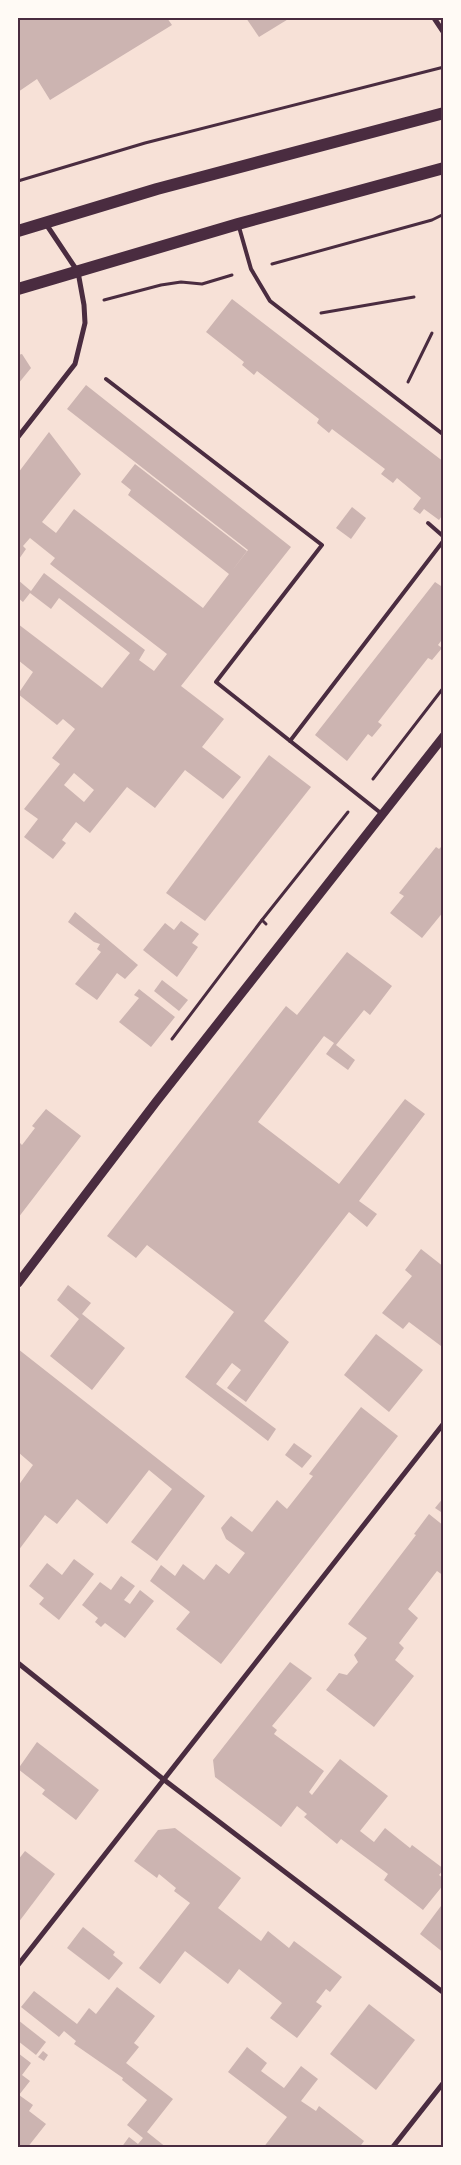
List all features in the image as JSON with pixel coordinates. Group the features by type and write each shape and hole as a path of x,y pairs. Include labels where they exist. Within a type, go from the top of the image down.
{"main road":[{"path":"18,230 157,189 444,113"},
{"path":"18,289 238,224 444,168"}],"street":[{"path":"434,18 444,33"},
{"path":"18,437 75,364 85,323 78,272 46,223"},
{"path":"18,1283 444,736"},
{"path":"18,1965 444,1423"},
{"path":"18,1663 163,1779 444,1993"},
{"path":"392,2148 444,2082"}],"lane":[{"path":"238,224 250,269 270,301 444,435"},
{"path":"106,379 322,545 216,682 382,814"},
{"path":"290,741 444,539 428,523"}],"path":[{"path":"18,181 144,143 444,67"},
{"path":"125,295 181,282 202,284 250,269 432,220 444,214"},
{"path":"305,328 315,314 414,297"},
{"path":"395,398 413,375 432,333"},
{"path":"167,1047 262,920"}],"building":[{"path":"167,18 172,25 50,100 37,79 18,92 18,19"},
{"path":"246,18 290,18 259,37"},
{"path":"232,299 444,462 444,513 439,520 424,509 420,514 413,509 421,498 397,478 393,483 381,474 385,469 332,429 329,433 317,423 319,419 257,371 254,375 242,365 244,362 206,332"},
{"path":"22,354 31,368 18,384 18,355"},
{"path":"86,385 291,547 181,686 224,719 202,747 241,777 223,799 185,770 155,808 127,787 90,833 76,822 62,840 66,843 53,859 24,837 38,819 24,809 60,764 52,758 75,729 63,719 57,725 18,694 33,672 18,660 18,624 102,688 130,653 59,598 51,609 30,593 23,602 18,598 18,580 31,591 44,573 145,650 139,660 154,671 167,654 50,564 55,558 30,538 23,546 26,549 18,558 18,473 49,432 81,474 42,522 56,533 74,509 203,608 229,574 128,495 131,490 121,482 135,464 247,551 231,572 248,550 67,409","holes":["74,773 94,790 84,802 64,785"]},
{"path":"352,507 366,518 351,539 336,528"},
{"path":"435,582 444,588 444,637 438,645 442,648 432,660 428,658 378,722 382,725 372,737 368,734 347,761 315,735"},
{"path":"269,755 311,787 205,921 166,893"},
{"path":"444,844 444,911 422,938 390,913 404,896 399,893 436,847 439,849"},
{"path":"75,912 138,965 125,979 117,973 97,1000 75,984 101,952 97,949 100,944 94,942 68,922"},
{"path":"181,921 199,934 192,943 198,947 177,977 143,950 165,923 174,930"},
{"path":"347,952 392,986 370,1015 364,1010 336,1045 355,1060 348,1070 326,1054 334,1043 324,1036 258,1122 339,1184 405,1099 425,1114 359,1201 377,1214 367,1227 349,1212 264,1321 289,1342 246,1402 227,1388 241,1370 232,1363 216,1384 276,1429 268,1441 185,1377 234,1312 147,1245 136,1258 107,1236 286,1006 297,1015"},
{"path":"162,980 188,1000 179,1011 154,991"},
{"path":"139,989 175,1017 151,1047 119,1022 139,998 134,995"},
{"path":"46,1109 81,1136 18,1218 18,1141 22,1145 35,1128 32,1126"},
{"path":"421,1249 444,1267 444,1342 441,1346 409,1322 403,1329 382,1313 412,1276 405,1270"},
{"path":"68,1285 91,1303 82,1314 125,1348 92,1390 50,1356 79,1319 57,1300"},
{"path":"376,1334 423,1370 389,1412 344,1375"},
{"path":"18,1349 205,1496 157,1561 131,1542 172,1489 149,1470 107,1524 77,1499 57,1524 45,1515 18,1551 18,1486 33,1465 18,1452"},
{"path":"361,1407 398,1436 221,1664 176,1629 190,1612 150,1581 161,1565 175,1576 183,1564 204,1580 216,1564 229,1574 245,1553 226,1539 221,1528 231,1516 252,1532 277,1500 287,1509 313,1476 309,1474"},
{"path":"294,1443 312,1456 302,1468 285,1455"},
{"path":"444,1497 444,1514 435,1508"},
{"path":"429,1514 444,1526 444,1576 437,1571 408,1609 418,1618 399,1643 404,1648 395,1660 414,1676 374,1727 326,1690 339,1673 347,1675 358,1662 354,1655 367,1638 348,1624 416,1535 414,1534"},
{"path":"74,1559 94,1574 59,1620 39,1604 44,1598 29,1586 47,1563 62,1575"},
{"path":"121,1576 135,1586 124,1600 130,1604 140,1590 154,1601 125,1638 105,1623 101,1627 95,1622 98,1618 82,1605 100,1582 111,1590"},
{"path":"290,1662 312,1678 272,1726 277,1730 274,1734 324,1771 309,1792 312,1795 340,1759 388,1796 360,1831 374,1842 385,1828 410,1848 412,1845 444,1869 439,1875 444,1879 444,1884 423,1910 384,1880 388,1874 341,1839 337,1844 304,1817 307,1814 297,1806 281,1827 215,1777 213,1760"},
{"path":"37,1742 99,1790 76,1820 42,1794 45,1790 18,1769"},
{"path":"175,1828 241,1878 218,1908 261,1941 268,1931 289,1948 294,1941 342,1977 330,1992 326,1989 316,2002 322,2006 297,2038 270,2018 282,2003 239,1969 228,1984 185,1951 160,1984 139,1968 190,1903 174,1891 176,1888 159,1874 157,1878 134,1861 158,1830"},
{"path":"25,1851 55,1874 18,1923 18,1860"},
{"path":"444,1902 444,1953 420,1934"},
{"path":"83,1927 115,1952 113,1955 123,1963 109,1980 67,1948"},
{"path":"117,1987 155,2016 134,2043 139,2047 126,2063 173,2099 147,2132 167,2148 121,2148 129,2137 138,2144 143,2138 127,2125 147,2100 122,2080 123,2078 74,2044 76,2041 64,2031 59,2037 21,2007 34,1991 77,2024 89,2008 96,2014"},
{"path":"369,2004 415,2040 376,2090 330,2054"},
{"path":"18,2020 46,2042 36,2055 18,2041"},
{"path":"247,2047 267,2063 261,2071 284,2088 301,2066 318,2079 301,2101 316,2111 319,2106 364,2141 359,2148 263,2148 287,2117 228,2072"},
{"path":"43,2051 48,2055 44,2061 38,2057"},
{"path":"18,2053 31,2063 22,2075 30,2081 19,2095 33,2105 29,2111 46,2124 27,2148 18,2148"}]}
